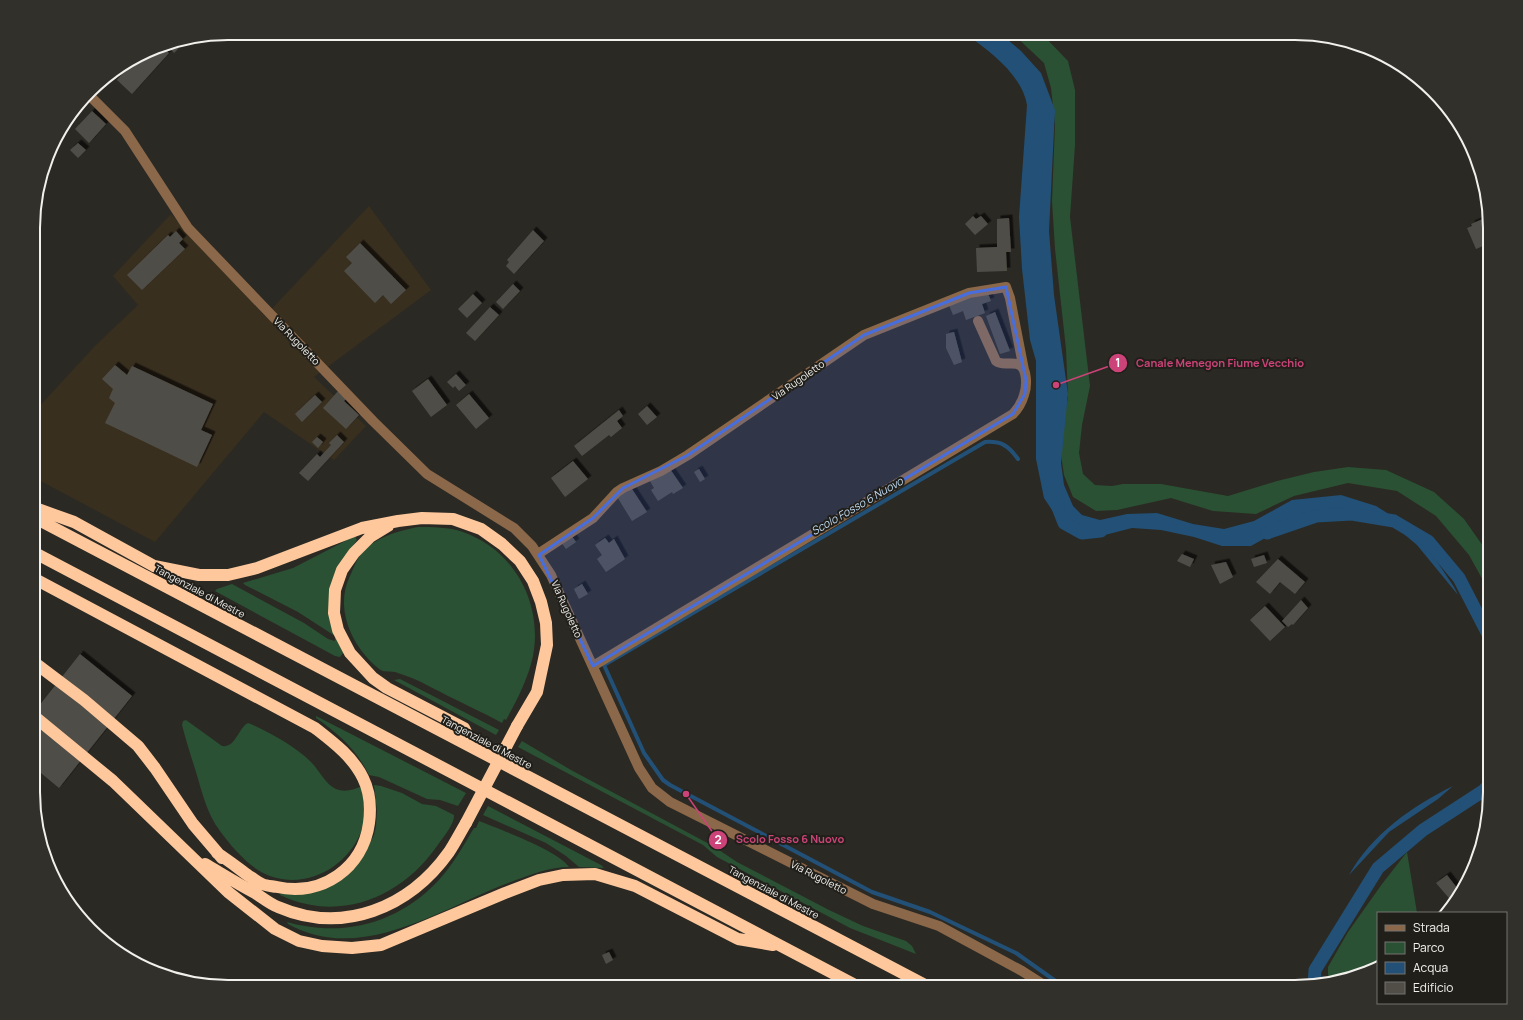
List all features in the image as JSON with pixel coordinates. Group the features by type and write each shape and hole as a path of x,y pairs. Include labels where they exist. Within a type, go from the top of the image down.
{"highway":[{"path":"40,510 74,522 154,566 199,575 228,575 257,568 362,528 422,518 453,519 481,529 502,544 520,561 533,581 541,602 546,623 546,645 537,692 449,852 418,886 400,899 373,911 346,918 319,918 297,914 277,907 189,854"},
{"name":"Tangenziale di Mestre","path":"40,521 916,980"},
{"path":"398,521 370,537 354,553 342,570 335,590 334,613 338,630 350,652 373,678 387,688 464,728 475,749"},
{"path":"40,556 846,980"},
{"path":"40,582 316,728 345,753 365,783 371,813 367,836 349,867 338,876 324,883 304,889 288,890 261,884 217,853"},
{"path":"40,667 84,700 138,746 194,824 217,853 241,880 264,899"},
{"path":"40,721 113,781 228,892 275,929 299,941 322,946 352,948 381,944 539,880 563,875 595,874 635,886 738,939 784,947"}],"street":[{"name":"Via Rugoletto","path":"92,98 125,131 188,228 373,421 427,474 514,528 538,554 551,575 639,768 652,788 659,795 670,802 873,904 939,926 1036,980"},
{"name":"Via Rugoletto","path":"538,554 593,518 617,492 661,471 688,455 864,335 969,293 1006,287 1010,298 1026,380 1025,394 1019,406 1009,417 593,666"},
{"path":"978,321 996,361 1001,364 1018,364 1024,370"}],"highlighted area":[{"path":"1006,287 1026,380 1025,394 1013,414 593,666 539,555 593,518 623,488 688,455 864,335 969,293"}],"shaded area":[{"path":"369,206 431,290 314,377 366,426 334,460 264,412 155,542 40,481 40,406 95,346 138,305 113,276 171,214 265,316"}],"green space":[{"path":"1019,40 1048,40 1068,61 1075,90 1075,145 1070,217 1090,386 1082,425 1079,453 1083,474 1095,485 1112,486 1123,484 1161,484 1228,496 1277,481 1314,472 1348,467 1386,470 1434,492 1464,519 1483,546 1483,580 1469,555 1436,516 1397,491 1348,483 1294,496 1256,514 1213,511 1171,498 1117,510 1096,511 1073,497 1064,475 1059,433 1068,398 1066,349 1055,249 1052,201 1055,124 1051,88 1044,63"},
{"path":"418,527 452,529 481,540 497,552 510,565 521,581 529,598 535,636 533,656 522,689 506,720 504,719 502,723 416,680 395,672 380,670 360,649 353,638 345,614 344,601 350,576 359,557 364,550 378,540 394,533"},
{"path":"355,536 357,540 340,564 335,576 343,653 340,657 335,656 215,591 232,584 304,623 328,639 335,641 335,636 298,612 243,583 293,568"},
{"path":"400,679 499,730 496,735 394,680"},
{"path":"316,716 466,793 458,806 440,800 427,799 379,777 369,775 353,750 339,736 316,718"},
{"path":"186,720 222,746 231,744 248,723 273,735 305,756 332,787 347,791 363,786 365,790 364,822 354,846 344,858 331,868 318,875 303,879 288,880 273,877 252,866 228,842 215,824 208,810 182,725 183,721"},
{"path":"522,741 571,770 713,846 737,862 829,910 863,926 906,941 912,946 916,954 850,928 717,857 703,845 518,747"},
{"path":"374,785 402,793 422,804 436,806 454,815 453,822 448,830 422,864 406,880 387,892 346,906 324,906 302,903 280,895 281,893 295,893 363,857 374,835 376,826 377,811"},
{"path":"488,806 601,865 604,868 579,867 566,856 546,843 483,815"},
{"path":"479,821 514,835 554,854 569,867 562,867 529,875 404,927 374,935 345,938 316,935 288,924 287,922 303,926 342,928 377,921 394,914 424,894 438,881 453,862 474,828 476,828"},
{"path":"1407,852 1417,912 1377,912 1377,961 1344,974 1328,977 1328,967 1348,932"}],"water":[{"path":"974,40 1008,40 1021,51 1041,73 1055,110 1049,231 1054,295 1068,394 1061,463 1064,485 1073,506 1082,515 1100,520 1127,514 1157,513 1193,524 1224,529 1254,521 1292,500 1341,495 1376,506 1408,526 1428,548 1458,595 1417,545 1393,525 1375,517 1349,512 1318,515 1294,522 1251,546 1222,546 1194,537 1161,530 1132,528 1105,535 1077,532 1056,516 1044,498 1036,459 1036,361 1030,340 1022,269 1019,217 1027,105 1019,83 1003,64"},
{"path":"1453,786 1438,799 1389,832 1349,875 1369,847 1394,823 1408,812"}],"building":[{"path":"177,47 179,48 174,53 171,49"},
{"path":"166,51 169,53 132,94 117,80 125,72 145,59"},
{"path":"92,111 106,124 89,143 75,129"},
{"path":"78,143 86,150 78,158 70,150"},
{"path":"973,216 976,219 981,216 988,224 975,235 965,224"},
{"path":"1009,218 1011,252 1006,252 1007,271 977,272 976,248 997,247 997,219"},
{"path":"1483,219 1483,246 1476,249 1467,228 1472,226 1471,224"},
{"path":"533,230 544,241 514,274 506,266 509,262 507,260"},
{"path":"176,231 183,239 179,243 185,249 142,290 127,275 168,235 170,237"},
{"path":"360,243 406,290 391,304 383,295 375,303 344,271 352,263 346,257"},
{"path":"513,284 520,291 503,309 496,302"},
{"path":"987,291 991,301 982,304 985,313 966,320 963,311 953,315 949,305"},
{"path":"473,294 482,303 467,318 458,309"},
{"path":"490,307 499,315 475,341 466,333"},
{"path":"995,312 1010,351 1000,354 986,316"},
{"path":"954,332 962,362 954,365 946,348 946,334"},
{"path":"115,365 127,375 132,366 213,404 201,430 212,435 197,467 105,423 115,403 109,398 113,389 102,379"},
{"path":"456,374 466,385 459,391 455,386 453,388 447,382"},
{"path":"428,379 447,405 431,417 412,391"},
{"path":"339,390 347,398 344,401 359,415 346,429 323,408"},
{"path":"469,394 489,418 476,429 456,405"},
{"path":"315,395 322,402 302,422 295,414"},
{"path":"647,406 657,417 647,425 638,414"},
{"path":"619,410 623,416 617,421 622,428 611,437 609,435 582,456 574,446"},
{"path":"337,435 344,442 308,481 299,473 317,454 320,457 331,445 329,443"},
{"path":"317,437 323,442 318,448 312,442"},
{"path":"573,461 588,479 565,497 551,478"},
{"path":"670,469 683,488 673,494 672,492 658,501 651,490 654,488 650,481"},
{"path":"699,469 705,479 700,482 694,472"},
{"path":"630,486 647,512 632,521 616,495"},
{"path":"571,535 576,542 566,549 561,542"},
{"path":"605,538 609,543 614,539 625,559 606,572 597,559 602,555 595,545"},
{"path":"1182,554 1194,559 1190,567 1177,561"},
{"path":"1264,555 1267,563 1254,567 1251,559"},
{"path":"1278,559 1305,582 1295,594 1280,582 1270,594 1256,582"},
{"path":"1226,562 1233,577 1220,584 1211,565"},
{"path":"582,584 588,594 579,599 574,589"},
{"path":"1301,600 1308,608 1293,625 1292,624 1288,627 1282,621"},
{"path":"1265,606 1285,627 1270,641 1250,620"},
{"path":"80,654 132,696 59,788 40,772 40,705"},
{"path":"1447,875 1457,888 1449,898 1436,883"},
{"path":"609,952 613,960 606,964 602,955"}],"waterway":[{"name":"Scolo Fosso 6 Nuovo","path":"1018,459 1011,450 1004,445 996,442 985,442 604,665 644,753 663,780 670,785 872,892 930,912 1016,953 1054,980"},
{"path":"1057,505 1064,523 1082,533 1101,531"},
{"path":"1267,533 1316,516 1352,514 1394,521 1428,541 1459,578 1483,624"},
{"path":"1314,979 1315,970 1378,868 1423,830 1483,791"}],"place":[{"name":"Canale Menegon Fiume Vecchio","path":"1056,385"},
{"name":"Scolo Fosso 6 Nuovo","path":"686,794"}]}
